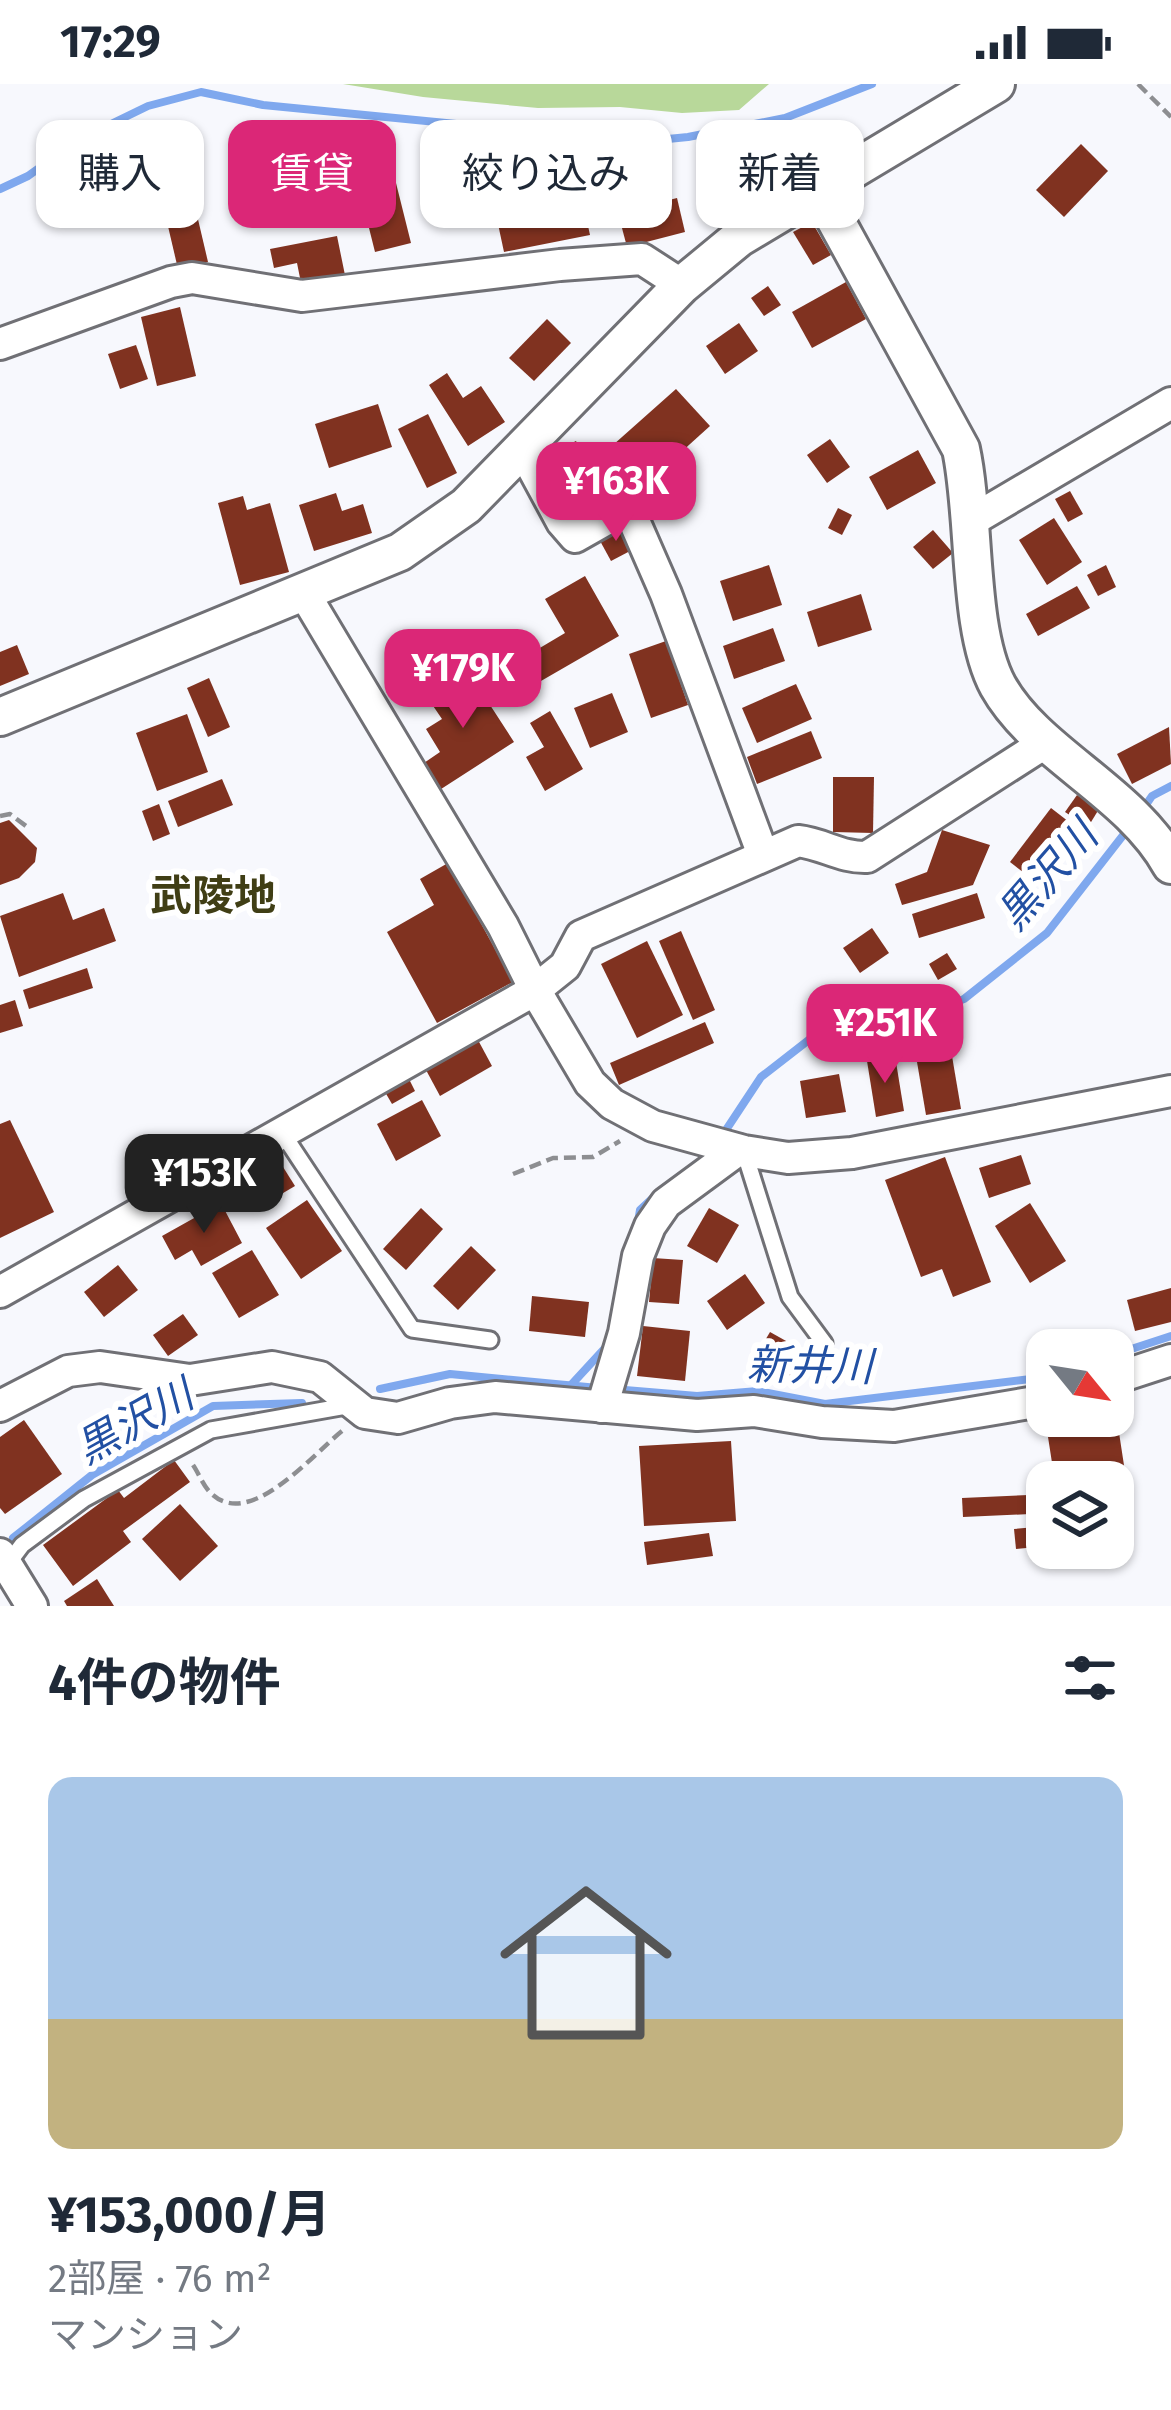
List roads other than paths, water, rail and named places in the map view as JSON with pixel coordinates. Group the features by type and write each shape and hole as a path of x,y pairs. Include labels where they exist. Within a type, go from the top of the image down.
{"street":[{"path":"864,161 996,84"},
{"path":"0,717 400,553 436,531 682,285 755,228"},
{"path":"840,228 961,449 983,652 1011,706 1137,819 1171,865"},
{"path":"0,344 192,278 302,296 642,259 682,285"},
{"path":"971,521 1171,403"},
{"path":"523,448 562,522 575,537 628,507 666,594 764,855"},
{"path":"304,593 503,926 590,1083 612,1104 642,1120 741,1151 788,1158 852,1154 1171,1091"},
{"path":"0,1292 535,990 565,966 581,936 798,841 843,858 867,857 1048,741"},
{"path":"602,1407 624,1333 638,1256 650,1226 666,1203 741,1151"},
{"path":"1134,1372 1171,1360"},
{"path":"0,1406 68,1371 100,1367 190,1380 272,1367 320,1377 360,1409 398,1418 450,1403 495,1397 697,1415 754,1411 822,1422 894,1426 1026,1404"},
{"path":"4,1560 32,1606"}],"lane":[{"path":"284,1134 412,1329 490,1340"},
{"path":"741,1151 790,1297 824,1343"},
{"path":"4,1560 84,1498 211,1430 360,1409"}],"waterway":[{"path":"0,189 28,176 78,140 148,106 201,92 263,105 548,133 597,146 688,137 785,118 872,84"},
{"name":"黒沢川","path":"1141,812 1152,796 1171,786"},
{"name":"黒沢川","path":"720,1139 761,1077 828,1025 882,1014 926,1013 964,999 1047,933 1128,829"},
{"name":"黒沢川","path":"638,1222 640,1210 655,1196"},
{"name":"新井川","path":"1134,1348 1171,1336"},
{"name":"黒沢川","path":"571,1385 606,1347"},
{"name":"黒沢川","path":"380,1389 450,1374 598,1388"},
{"name":"新井川","path":"613,1389 697,1396 758,1391 825,1404 1026,1380"},
{"name":"黒沢川","path":"13,1538 92,1475 213,1406 302,1403"}],"district":[{"name":"武陵地","path":"213,895"}]}
